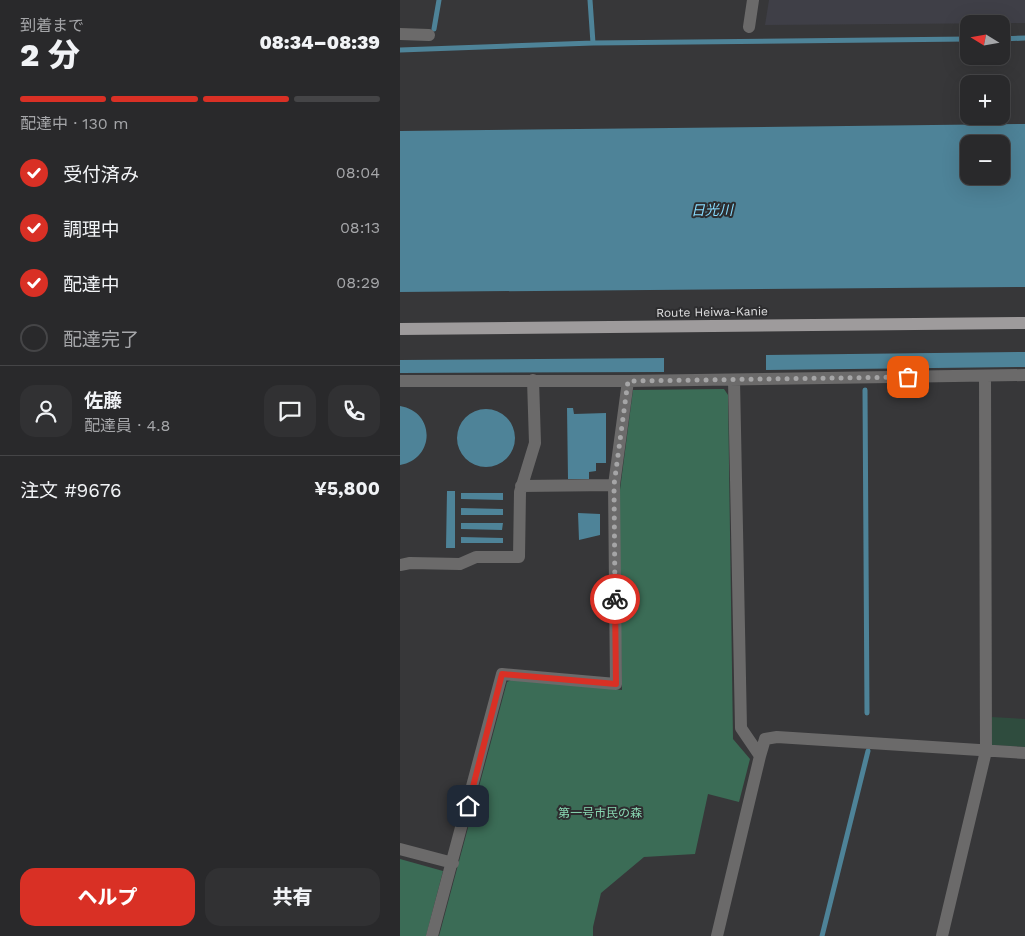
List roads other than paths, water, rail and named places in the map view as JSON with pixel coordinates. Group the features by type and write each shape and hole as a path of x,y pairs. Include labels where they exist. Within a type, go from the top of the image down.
{"main road":[{"name":"Route Heiwa-Kanie","path":"400,329 1025,323"}],"street":[{"path":"749,26 753,0"},
{"path":"400,34 429,35"},
{"path":"400,381 734,380 1025,375"},
{"path":"942,936 986,751 985,376"},
{"path":"400,565 410,563 460,564 476,557 519,557 520,492 535,443 533,380"},
{"path":"734,380 741,728 760,756"},
{"path":"432,936 502,674 616,684 614,485 628,381"},
{"path":"521,486 614,485"},
{"path":"717,936 760,756 766,739 778,737 1025,753"},
{"path":"400,849 453,863"}],"water":[{"name":"日光川","path":"1025,124 1025,287 400,292 400,131"},
{"path":"1025,352 1025,367 766,370 766,355"},
{"path":"664,358 664,372 400,373 400,360"},
{"path":"400,406 412,410 420,417 425,426 427,436 420,454 412,461 400,465"},
{"path":"567,408 573,408 574,414 606,413 606,463 596,463 596,471 589,472 589,479 568,479"},
{"path":"480,409 492,409 507,417 515,432 515,444 507,459 492,467 480,467 465,459 457,444 457,432 465,417"},
{"path":"447,491 455,491 455,548 446,548"},
{"path":"461,493 503,493 503,500 461,499"},
{"path":"461,508 503,509 503,515 461,515"},
{"path":"578,513 600,514 600,535 579,540"},
{"path":"461,523 503,523 502,530 461,529"},
{"path":"461,537 503,538 503,543 461,543"}],"waterway":[{"path":"434,29 439,0"},
{"path":"590,0 593,43"},
{"path":"1010,39 1025,38"},
{"path":"400,50 593,43 960,39"},
{"path":"865,390 867,713"},
{"path":"822,936 868,751"}],"park label":[{"name":"第一号市民の森","path":"600,813"}]}
